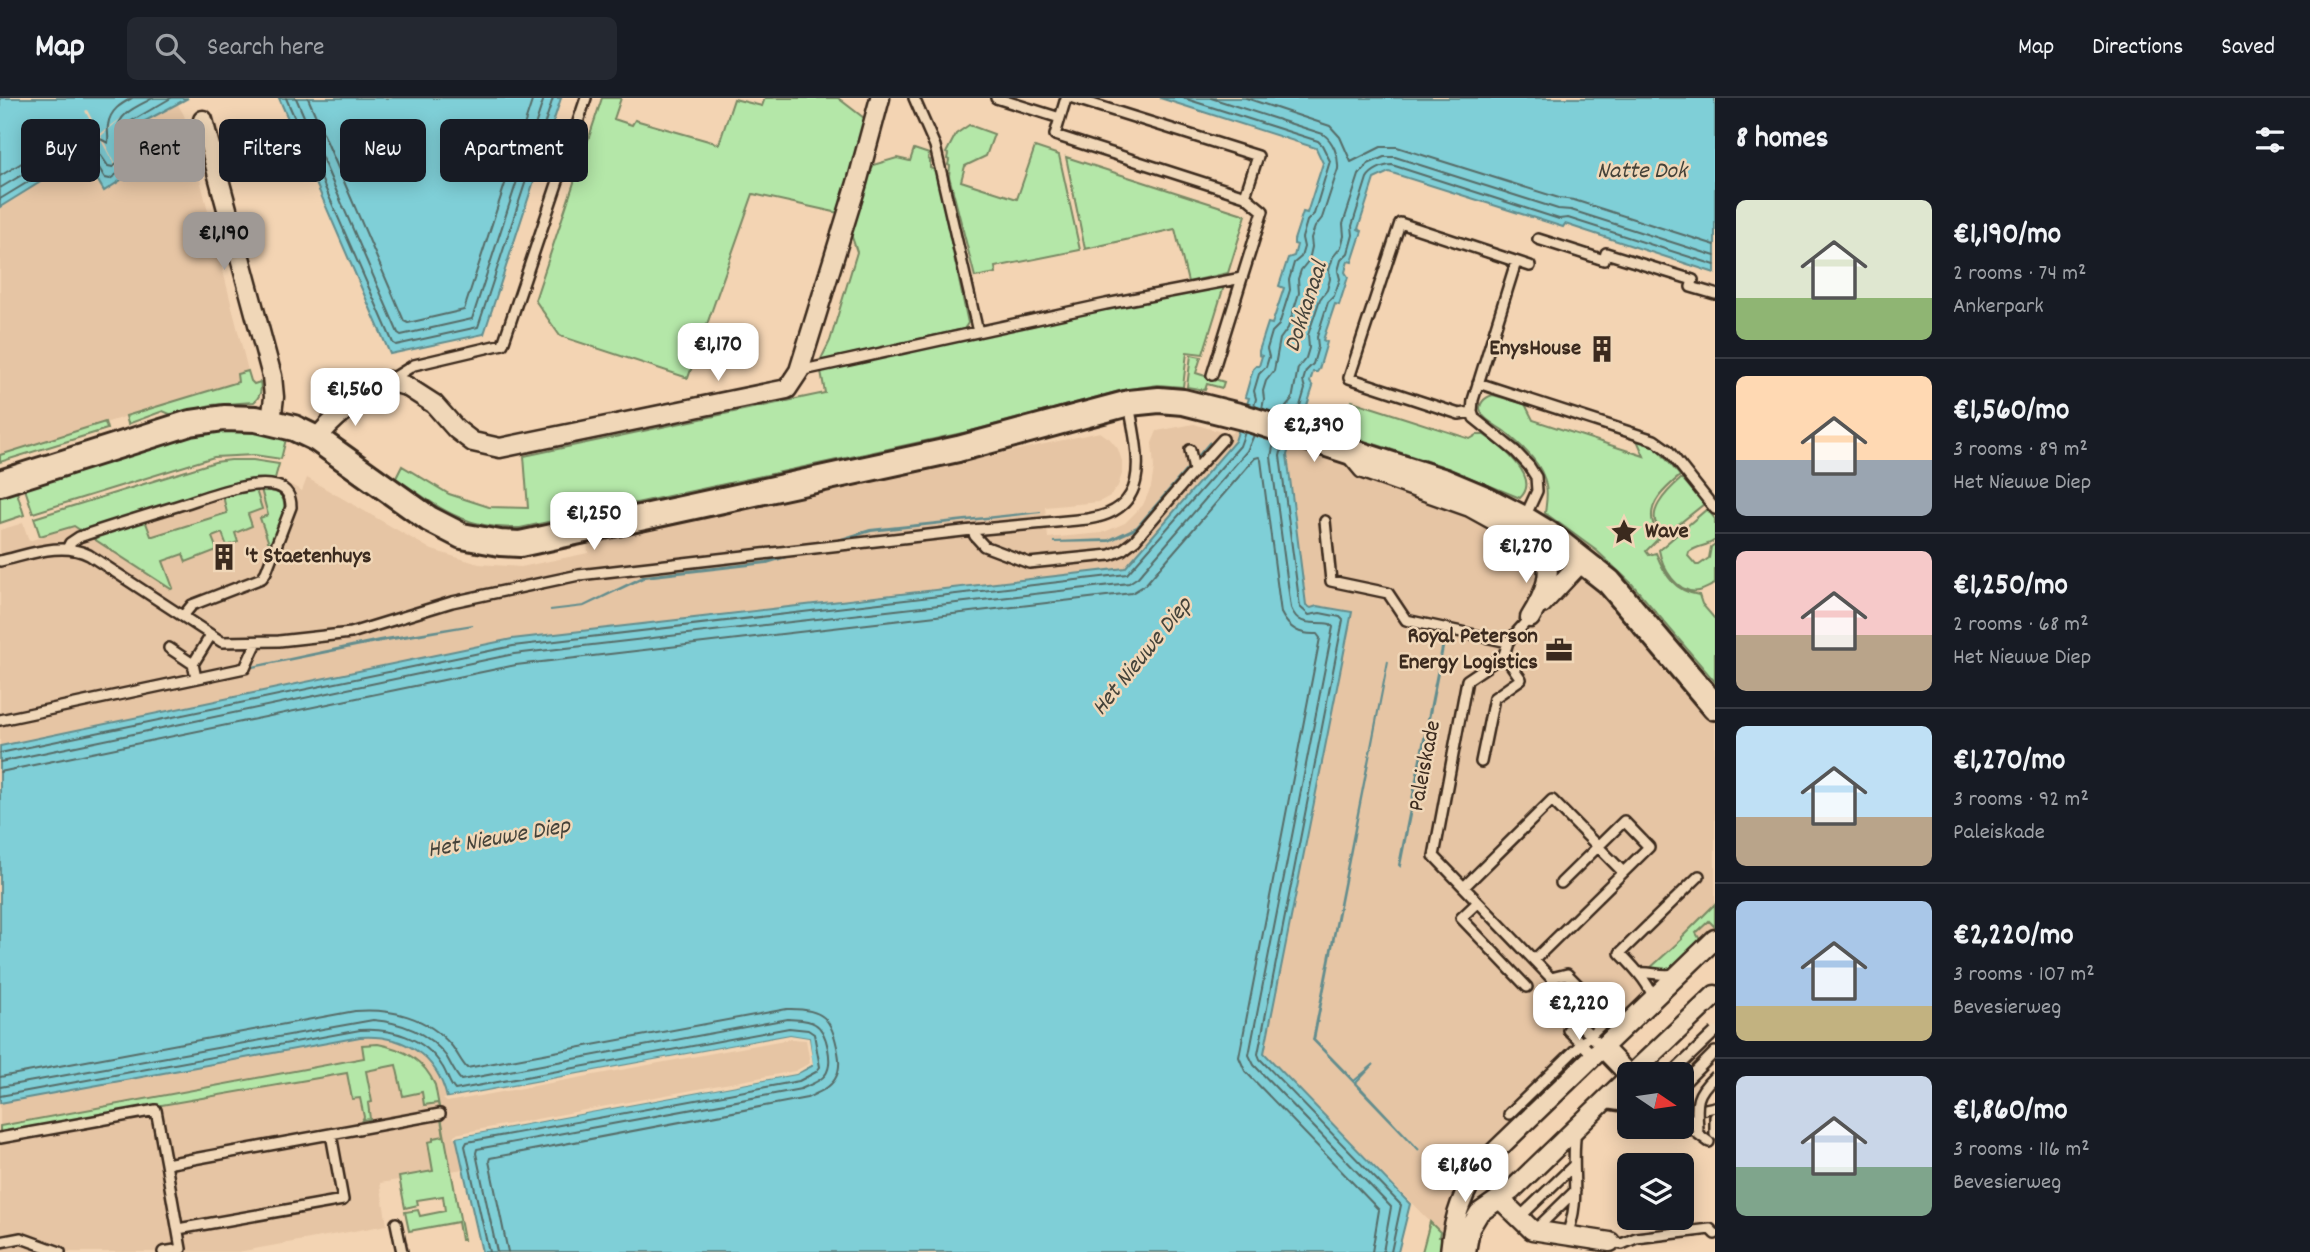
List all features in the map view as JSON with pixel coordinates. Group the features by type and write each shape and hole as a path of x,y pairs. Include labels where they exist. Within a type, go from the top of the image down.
{"street":[{"path":"317,439 322,431 346,411 388,381 406,386 434,404 456,429 473,442 500,448 788,389 799,371 857,183 880,98"},
{"path":"205,127 272,376 274,397 271,422"},
{"path":"0,483 190,423 223,418 271,422 294,428 317,439 429,519 462,536 527,549 958,449 1129,403 1160,400 1183,402 1243,417 1445,482 1524,519 1547,533 1609,582 1715,707"},
{"path":"1348,451 1363,469 1470,507 1539,545 1545,555 1548,578 1543,593 1527,620"},
{"path":"1527,620 1583,560"},
{"path":"1450,1252 1456,1213 1476,1173 1596,1041 1653,999 1715,939"},
{"path":"1644,1062 1715,995"},
{"path":"1596,1041 1617,1062"},
{"path":"1466,1252 1470,1228 1476,1216 1511,1190 1617,1088"},
{"path":"1476,1173 1474,1180 1480,1193 1486,1197 1499,1198 1527,1227 1619,1246"}],"lane":[{"path":"388,381 414,366 503,344 586,98"},
{"path":"915,98 935,146 978,332"},
{"path":"996,98 1060,118"},
{"path":"1066,98 1055,135 1245,196 1263,211 1212,374"},
{"path":"1073,98 1258,156 1245,196"},
{"path":"1472,412 1459,414 1349,378 1400,223 1530,266"},
{"path":"1538,239 1604,260 1606,253 1693,280 1691,287 1715,294"},
{"path":"1516,262 1478,383 1472,412 1479,422 1515,451 1533,472 1537,491 1524,519"},
{"path":"799,371 1241,278"},
{"path":"1478,383 1654,440 1668,450 1715,509"},
{"path":"0,562 54,550 81,551 222,642 321,638 351,633 452,602 579,575 1095,518 1120,507 1132,493 1138,472 1129,403"},
{"path":"972,530 984,545 1029,564 1110,555 1135,540 1223,439"},
{"path":"1190,450 1194,471"},
{"path":"67,549 79,537 208,497 267,485 286,491 290,496 291,507 262,578 192,605 183,616"},
{"path":"1325,521 1331,581 1388,593 1406,620 1508,642"},
{"path":"1482,762 1494,698 1521,679 1504,655 1508,642 1527,620"},
{"path":"196,678 193,664 211,635"},
{"path":"0,720 245,668 257,642"},
{"path":"169,649 193,664"},
{"name":"Paleiskade","path":"1504,655 1467,680 1434,856 1551,978 1562,1006 1596,1041"},
{"path":"1464,887 1552,800 1623,872"},
{"path":"1534,960 1649,846 1624,821 1561,883"},
{"path":"1653,999 1639,973 1620,953 1699,876"},
{"path":"1478,902 1461,918 1527,987"},
{"path":"1639,973 1658,976 1681,972"},
{"name":"Paleiskade","path":"1551,978 1567,974 1609,1017 1596,1041"},
{"path":"1568,1030 1589,1051 1596,1041"},
{"path":"1684,1062 1715,1032"},
{"name":"Paleiskade","path":"1510,1114 1581,1044 1596,1041"},
{"path":"1694,1073 1715,1052"},
{"path":"1698,1129 1696,1104 1699,1095 1715,1076"},
{"path":"1603,1103 1617,1105"},
{"path":"1694,1110 1715,1107"},
{"path":"0,1138 156,1110 181,1249 163,1252"},
{"path":"166,1164 440,1114"},
{"path":"1713,1141 1715,1117"},
{"path":"1694,1124 1713,1141"},
{"path":"1566,1236 1574,1218 1576,1191 1573,1166 1576,1129"},
{"path":"1694,1129 1713,1141"},
{"path":"178,1229 343,1200 331,1134"},
{"path":"1519,1218 1573,1166"},
{"path":"1535,1230 1576,1191"},
{"path":"396,1223 402,1252"},
{"path":"1619,1246 1636,1238 1710,1229 1715,1234"},
{"path":"0,1242 22,1238 60,1252"}],"shaded area":[{"path":"177,103 185,119 149,119"},
{"path":"40,182 100,182 105,190 118,182 201,182 248,371 237,374 239,382 0,455 0,207"},
{"path":"1194,424 1228,434 1233,430 1238,431 1235,441 1125,568 512,639 0,746 0,530 23,523 29,541 74,526 263,482 289,484 302,491 307,478 432,550 479,564 521,567 588,553 587,543 1100,432 1118,449 1122,461 1118,486 1110,496 1099,502 1045,507 1048,538 1102,533 1125,523 1143,505 1151,487 1154,468 1152,443 1157,431"},
{"path":"1291,442 1401,477 1530,534 1614,602 1715,723 1715,930 1459,1189 1440,1232 1264,1053 1352,612 1318,606 1311,608 1306,605 1287,455"},
{"path":"790,1035 807,1037 813,1064 796,1074 457,1137 463,1169 380,1183 387,1225 238,1252 0,1252 0,1103 360,1037 388,1038 409,1045 430,1061 444,1087"}],"green space":[{"path":"602,98 621,98 614,119 632,125 635,120 719,144 734,99 762,106 765,98 838,98 864,118 864,134 839,213 753,194 688,378 560,336 535,300 574,182 588,182 588,140"},
{"path":"969,125 994,134 986,156 965,166 961,181 1017,199 1035,147 1059,155 1080,250 995,267 996,273 975,277 949,176 950,166 946,153 956,134"},
{"path":"914,149 929,154 930,168 935,170 937,175 968,323 964,329 820,361 830,341 857,252 850,231 873,165 897,158 910,161"},
{"path":"1066,157 1246,215 1228,273 1188,282 1175,229 1085,249"},
{"path":"1224,286 1203,354 1187,352 1183,387 1158,385 1123,390 967,432 520,528 483,525 453,515 396,478 402,466 449,494 489,507 528,508 524,456 825,393 821,371 1107,308"},
{"path":"1191,355 1201,357 1196,373 1224,382 1222,388 1207,384 1205,390 1187,387"},
{"path":"248,371 254,384 260,382 260,393 254,402 211,405 172,415 163,411 128,424 126,416 238,382 237,374"},
{"path":"1493,395 1525,404 1533,420 1644,456 1637,440 1657,448 1677,472 1680,476 1655,502 1652,516 1659,538 1646,551 1649,555 1656,553 1667,575 1677,586 1699,595 1702,604 1715,619 1715,682 1632,584 1597,551 1545,513 1547,489 1536,462 1524,448 1486,419 1480,411 1482,402"},
{"path":"1352,401 1470,439 1484,435 1517,463 1526,481 1525,490 1520,498 1439,465 1343,434"},
{"path":"105,422 107,429 0,462 0,455"},
{"path":"220,430 253,430 286,439 281,459 254,455 214,457 33,513 24,486 191,435"},
{"path":"231,460 279,464 274,482 83,532 74,526 40,536 34,518 215,462"},
{"path":"1682,478 1704,504 1664,533 1657,526 1655,511 1664,496"},
{"path":"16,489 24,515 0,523 0,494"},
{"path":"261,489 279,493 283,499 284,513 271,549 260,518 268,515"},
{"path":"256,490 262,509 248,514 252,526 235,533 238,542 227,546 222,533 212,537 217,550 186,562 183,554 163,561 173,588 171,589 91,537 145,520 153,536 227,513 225,497"},
{"path":"1707,509 1715,519 1715,540 1689,552 1688,556 1699,565 1709,558 1711,547 1715,544 1715,584 1691,591 1684,589 1672,578 1663,564 1659,550"},
{"path":"1715,904 1715,927 1709,921 1696,933 1702,943 1671,968 1648,970 1682,939"},
{"path":"378,1044 396,1049 419,1062 435,1085 464,1240 461,1240 458,1222 409,1231 405,1212 418,1210 420,1216 445,1211 443,1196 417,1200 418,1205 405,1208 399,1177 433,1171 428,1142 444,1136 438,1103 424,1105 422,1092 403,1096 396,1065 366,1071 372,1102 368,1103 370,1119 362,1120 364,1117 360,1098 352,1099 347,1073 0,1133 0,1126 364,1058 362,1045"},
{"path":"1430,1222 1440,1232 1439,1237 1446,1238 1444,1252 1422,1252"}],"water":[{"path":"0,98 188,98 149,119 114,119 114,182 118,182 104,191 99,182 100,119 21,119 21,182 40,182 0,207"},
{"path":"279,98 561,98 554,119 440,119 440,182 534,182 484,334 390,354 315,182 326,182 326,119 288,119"},
{"path":"1160,98 1715,98 1715,273 1565,224 1563,227 1389,172 1374,179 1358,229 1362,231 1352,262 1348,261 1345,272 1348,277 1339,305 1335,304 1323,340 1327,342 1319,369 1313,372 1310,382 1313,387 1304,415 1300,414 1287,455 1306,605 1311,608 1317,606 1352,612 1264,1053 1410,1204 1398,1252 482,1252 456,1137 796,1074 812,1066 809,1038 790,1035 447,1098 435,1070 416,1050 390,1039 360,1037 0,1103 0,746 512,639 1125,568 1235,441 1249,398 1245,397 1253,369 1259,366 1262,356 1259,351 1268,323 1272,324 1284,288 1279,286 1288,258 1294,256 1297,245 1294,240 1303,212 1307,213 1323,163 1316,148"},
{"path":"1210,442 1138,528 1109,541 1053,542 1109,540 1137,527"},
{"path":"1041,512 871,531 767,563 645,577 584,606 645,576 767,562 870,530"},
{"path":"473,625 376,642 238,670 379,640"},
{"path":"1443,648 1400,866 1399,865"},
{"path":"1388,661 1314,1040 1354,1081 1374,1064 1356,1083 1419,1150 1313,1040"}],"pier":[{"path":"114,124 101,136 114,164 100,134"},
{"path":"1247,403 1298,420 1289,448 1238,431"},
{"path":"790,1035 809,1038 813,1064 796,1074 456,1137 453,1137 455,1134 795,1071 810,1063 806,1040 790,1039 447,1102 443,1099"}],"place":[{"name":"EnysHouse","path":"1602,349"},
{"name":"Wave","path":"1624,532"},
{"name":"'t Staetenhuys","path":"224,557"},
{"name":"Royal Peterson Energy Logistics","path":"1559,650"}],"water label":[{"name":"Natte Dok","path":"1642,172"},
{"name":"Dokkanaal","path":"1307,307"},
{"name":"Het Nieuwe Diep","path":"1143,657"},
{"name":"Het Nieuwe Diep","path":"499,839"}]}
